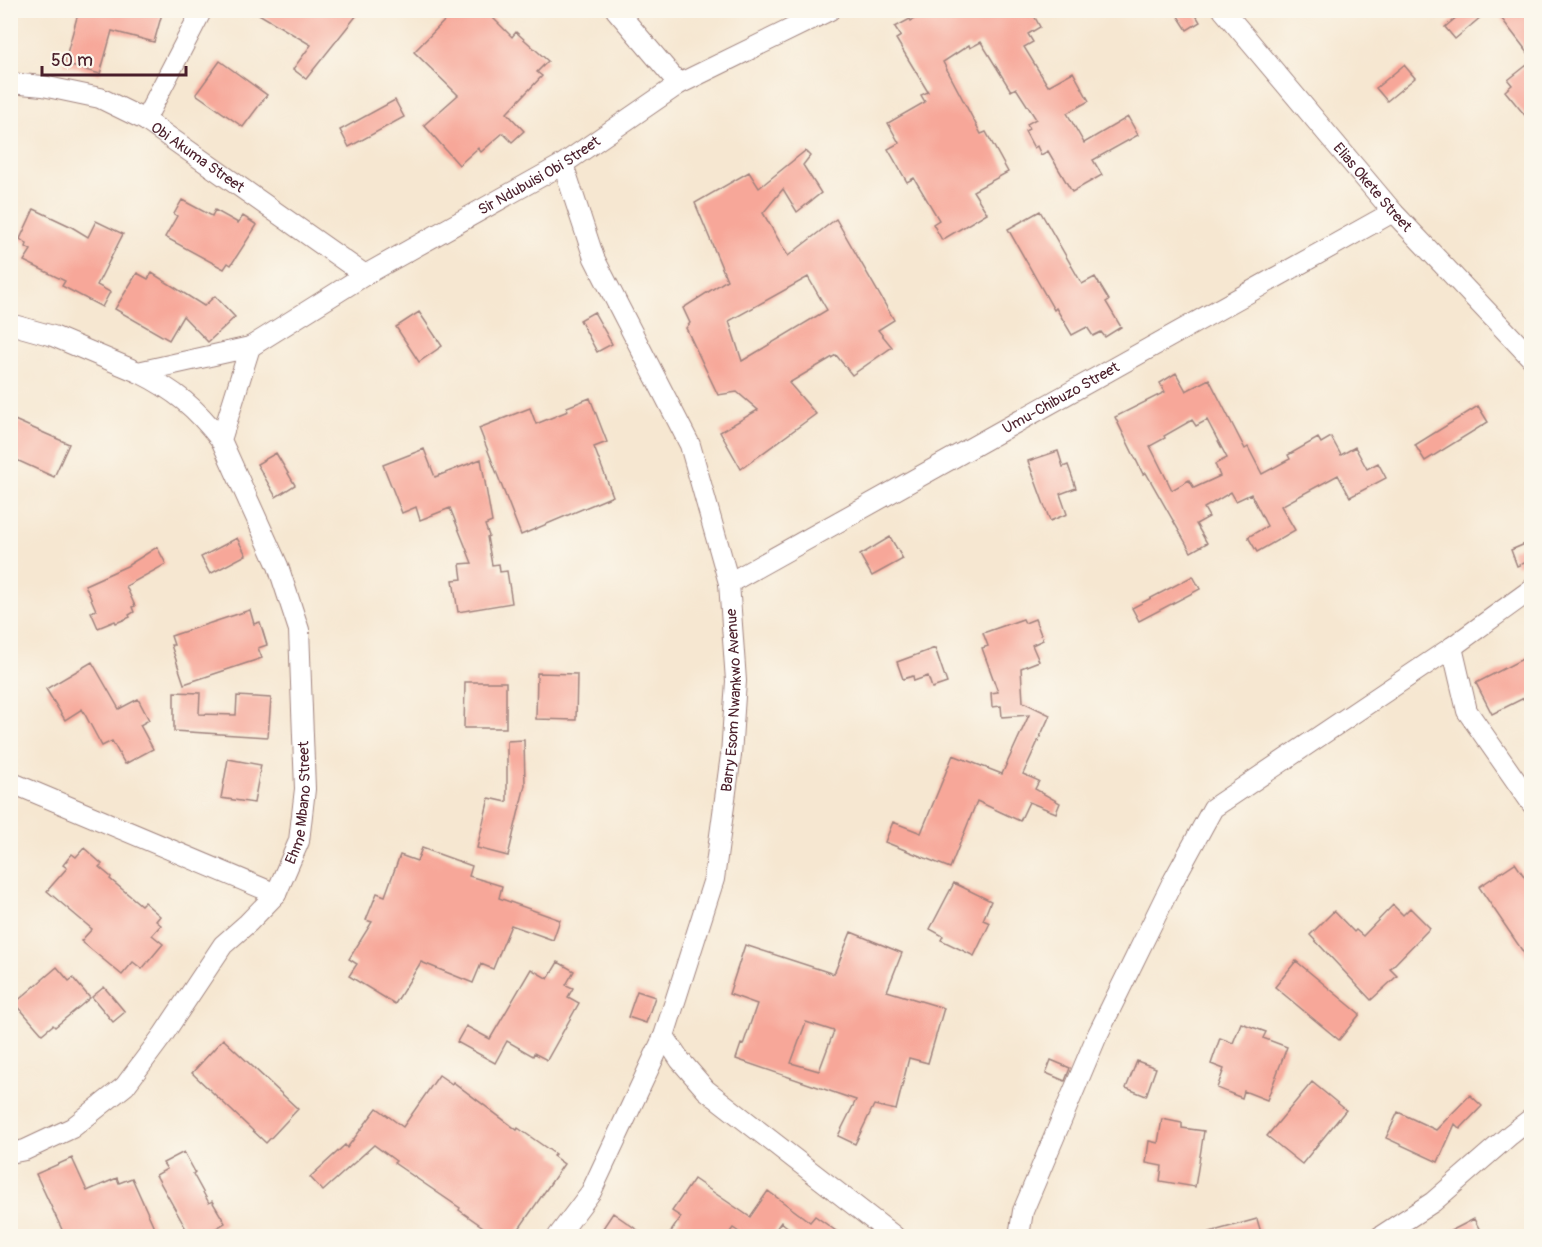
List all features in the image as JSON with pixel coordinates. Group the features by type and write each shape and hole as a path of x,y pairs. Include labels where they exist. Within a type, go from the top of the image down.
{"street":[{"path":"145,120 202,10"},
{"path":"615,10 679,84"},
{"name":"Sir Ndubuisi Obi Street","path":"138,372 250,347 365,275 563,164 679,84 830,10"},
{"name":"Elias Okete Street","path":"1225,11 1393,212 1532,359"},
{"name":"Obi Akuma Street","path":"10,83 43,86 100,98 145,120 365,275"},
{"name":"Barry Esom Nwankwo Avenue","path":"558,1236 591,1192 664,1036 714,879 730,755 736,681 729,583 690,445 594,258 563,164"},
{"name":"Umu-Chibuzo Street","path":"729,583 1393,212"},
{"name":"Ehme Mbano Street","path":"10,324 53,336 161,383 183,398 222,440 278,566 299,630 305,789 299,841 276,894 223,945 163,1035 124,1086 72,1128 25,1150 10,1152"},
{"path":"222,440 250,347"},
{"path":"1019,1236 1023,1211 1096,1038 1172,883 1213,808 1452,647 1532,589"},
{"path":"1452,647 1467,711 1532,804"},
{"path":"10,782 276,894"},
{"path":"664,1036 680,1060 706,1090 894,1236"},
{"path":"1381,1236 1433,1202 1532,1118"}],"building":[{"path":"79,10 163,10 154,42 112,31 100,74 64,64"},
{"path":"252,10 361,10 306,79 293,69 311,45"},
{"path":"455,10 485,10 512,37 516,32 548,61 537,72 542,76 507,113 524,131 512,142 503,133 481,152 478,148 459,165 424,125 458,95 414,52"},
{"path":"928,10 1031,10 1040,27 1028,34 1033,42 1024,47 1048,86 1073,72 1089,101 1067,113 1084,143 1128,117 1138,135 1093,160 1102,175 1072,192 1048,151 1041,155 1037,146 1034,148 1025,131 1029,129 1027,124 1036,119 1016,88 1011,91 981,42 970,48 969,45 943,62 981,134 986,132 1008,172 973,191 987,213 942,240 933,224 939,220 914,178 907,182 888,149 899,143 888,123 925,102 921,95 928,92 896,39 901,36 895,27 910,19 911,21"},
{"path":"1174,10 1193,10 1200,22 1187,30"},
{"path":"1465,10 1489,10 1455,39 1445,27"},
{"path":"1495,10 1532,10 1532,58"},
{"path":"220,61 267,95 243,127 196,94"},
{"path":"1532,61 1532,124 1505,91 1512,85 1508,80"},
{"path":"1404,65 1415,78 1387,101 1376,88"},
{"path":"395,100 404,117 349,147 340,130"},
{"path":"805,151 810,156 803,165 821,193 797,212 783,189 763,213 788,256 836,219 894,320 878,330 892,347 852,375 836,355 789,383 816,414 741,469 720,432 758,410 737,392 718,395 686,328 690,323 683,308 727,280 695,203 749,172 759,188","holes":["808,277 827,310 742,361 729,321"]},
{"path":"182,200 212,216 215,210 238,223 243,216 257,225 231,265 228,263 224,269 165,237 177,216 174,214"},
{"path":"34,209 88,237 96,221 123,234 97,285 110,292 102,307 62,286 65,281 24,261 31,250 20,239"},
{"path":"1040,211 1082,284 1095,277 1109,300 1106,302 1121,327 1105,337 1101,332 1093,336 1087,327 1072,335 1056,308 1054,310 1008,229"},
{"path":"137,273 148,279 152,273 204,306 215,296 235,317 208,342 183,316 169,340 115,309"},
{"path":"419,312 442,346 419,362 396,327"},
{"path":"594,312 612,344 597,352 580,320"},
{"path":"1176,373 1186,391 1209,379 1245,449 1248,447 1262,474 1290,459 1288,455 1318,438 1321,443 1331,437 1341,455 1355,447 1367,469 1378,463 1386,478 1350,497 1338,475 1281,506 1295,530 1257,552 1248,537 1267,526 1251,494 1236,501 1231,492 1204,508 1209,517 1196,524 1207,543 1191,552 1146,473 1143,474 1115,417 1165,392 1160,383","holes":["1192,420 1196,426 1207,420 1227,458 1215,464 1220,476 1194,488 1189,480 1172,490 1150,446"]},
{"path":"590,398 607,442 594,447 613,496 521,535 479,428 530,408 536,424 568,411 567,407"},
{"path":"1478,406 1488,422 1425,461 1415,445"},
{"path":"10,418 69,444 54,477 10,457"},
{"path":"424,449 435,477 481,459 492,522 485,525 489,536 487,537 492,565 499,564 500,572 507,571 512,603 458,612 453,580 462,579 460,564 472,563 450,508 420,520 416,507 402,513 383,465"},
{"path":"1058,451 1063,467 1068,465 1076,488 1060,494 1067,514 1050,521 1028,461"},
{"path":"276,453 295,485 276,497 257,464"},
{"path":"890,537 903,559 872,576 860,555"},
{"path":"237,538 246,555 210,574 201,557"},
{"path":"1532,541 1532,560 1517,566 1511,550"},
{"path":"157,547 166,564 126,586 135,606 132,607 134,612 129,615 130,617 98,628 91,612 96,610 85,585 127,566"},
{"path":"1193,576 1200,589 1139,621 1132,608"},
{"path":"250,610 254,624 260,622 267,645 258,648 262,658 184,684 171,645 174,645 171,636"},
{"path":"1023,619 1025,623 1035,619 1043,640 1032,645 1039,661 1021,668 1023,702 1050,715 1023,774 1039,781 1035,789 1060,803 1056,813 1029,802 1020,821 977,801 950,868 885,842 893,822 921,833 953,755 1002,774 1029,715 1002,717 1001,706 992,707 991,693 998,692 982,648 988,646 983,633"},
{"path":"935,648 947,683 932,688 928,676 914,681 913,676 903,679 897,662"},
{"path":"1532,654 1532,694 1492,714 1476,683"},
{"path":"92,662 119,709 138,699 149,720 140,725 153,749 125,764 112,741 102,746 82,709 65,720 46,689"},
{"path":"537,673 577,674 576,720 536,719"},
{"path":"465,682 506,682 506,728 464,728"},
{"path":"174,692 200,693 199,714 236,715 237,696 271,698 268,737 174,731"},
{"path":"524,740 525,785 508,856 477,848 489,798 507,802 507,741"},
{"path":"228,759 261,765 254,803 221,798"},
{"path":"84,848 102,864 99,867 111,877 110,879 141,905 144,902 160,916 156,921 161,925 152,935 163,944 142,969 133,962 122,975 81,941 92,929 47,891 67,868 63,865 72,854 76,857"},
{"path":"422,848 472,866 469,876 502,886 499,898 560,920 553,940 511,925 493,969 481,964 473,983 421,962 395,1004 349,976 357,964 349,959 372,922 366,920 377,893 385,896 400,855 417,861"},
{"path":"1515,863 1532,888 1532,965 1479,887"},
{"path":"954,883 991,901 983,920 990,923 974,956 941,940 943,936 930,929"},
{"path":"1393,905 1403,915 1410,908 1430,928 1390,969 1397,976 1371,1000 1310,935 1334,911 1354,932 1356,930 1363,936"},
{"path":"851,932 902,953 887,991 944,1008 928,1063 909,1058 896,1110 874,1105 855,1144 838,1136 856,1100 736,1059 757,1004 729,994 745,945 834,974","holes":["806,1022 834,1031 819,1071 791,1063"]},
{"path":"1296,961 1360,1014 1339,1040 1275,987"},
{"path":"558,962 574,971 566,985 573,988 568,997 579,1003 547,1060 534,1053 533,1056 507,1041 495,1063 457,1042 466,1026 490,1039 531,969 548,979"},
{"path":"57,967 69,981 73,978 90,998 55,1027 53,1025 42,1034 15,1003"},
{"path":"104,987 125,1012 113,1022 92,997"},
{"path":"637,991 655,997 646,1023 628,1017"},
{"path":"1241,1023 1266,1032 1263,1038 1287,1047 1267,1100 1244,1091 1242,1098 1217,1088 1224,1069 1211,1064 1220,1038 1233,1043"},
{"path":"223,1039 298,1109 266,1143 192,1073"},
{"path":"1051,1060 1070,1068 1065,1081 1046,1073"},
{"path":"1137,1061 1156,1068 1146,1096 1126,1088"},
{"path":"439,1075 452,1084 453,1082 517,1130 518,1128 555,1154 553,1156 564,1164 514,1236 496,1236 459,1210 460,1208 394,1163 396,1161 374,1145 323,1191 310,1177 345,1145 347,1148 377,1108 403,1127"},
{"path":"1312,1082 1346,1110 1302,1164 1267,1136"},
{"path":"1470,1095 1482,1106 1460,1129 1455,1124 1438,1162 1386,1138 1398,1112 1436,1130"},
{"path":"1162,1119 1182,1123 1182,1128 1204,1131 1195,1187 1160,1181 1162,1166 1146,1163 1149,1141 1158,1143"},
{"path":"184,1152 209,1203 212,1201 225,1223 205,1235 202,1229 190,1236 156,1175 167,1169 163,1163"},
{"path":"72,1158 87,1191 117,1178 119,1183 132,1178 158,1236 65,1236 36,1174"},
{"path":"694,1179 750,1217 768,1191 810,1222 815,1216 843,1236 799,1236 781,1222 771,1236 745,1236 733,1228 727,1236 668,1236 681,1217 672,1211"},
{"path":"613,1213 646,1236 616,1236 603,1228"},
{"path":"1257,1219 1262,1236 1211,1236 1210,1232"},
{"path":"1474,1219 1483,1236 1441,1236"}]}
